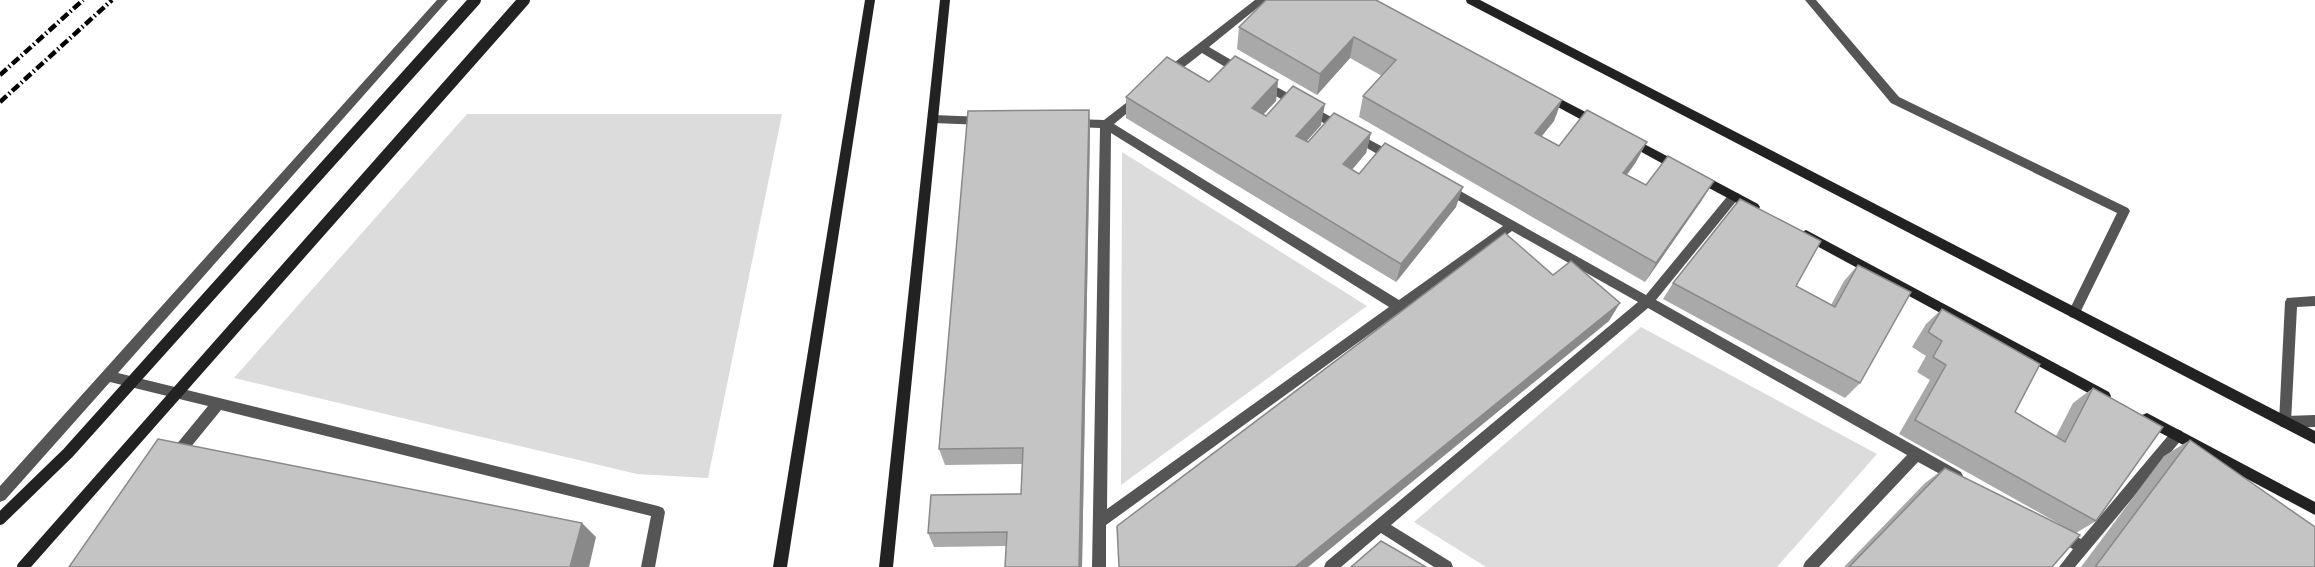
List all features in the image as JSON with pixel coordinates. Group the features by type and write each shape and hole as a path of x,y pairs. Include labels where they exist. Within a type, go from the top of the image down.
{"street":[{"path":"0,496 443,0"},
{"path":"0,519 68,453 475,0"},
{"path":"23,567 524,0"},
{"path":"780,567 870,0"},
{"path":"886,567 945,0"},
{"path":"1099,567 1106,124 1262,0"},
{"path":"1471,0 2315,438"},
{"path":"1810,0 1895,100 2124,211 2074,313"},
{"path":"1200,47 1407,166"},
{"path":"1536,90 1765,213"},
{"path":"933,120 991,121"},
{"path":"1060,123 1106,124 1398,306"},
{"path":"1438,184 1969,483"},
{"path":"1331,567 1646,303 1734,196"},
{"path":"1099,522 1511,226"},
{"path":"1797,231 2113,401"},
{"path":"2284,422 2291,303 2315,301"},
{"path":"109,376 658,512 648,567"},
{"path":"166,467 219,403"},
{"path":"2134,412 2315,509"},
{"path":"2284,422 2315,421"},
{"path":"2066,567 2177,435"},
{"path":"1810,567 1917,454"},
{"path":"1380,525 1446,567"},
{"path":"2052,530 2083,547"}],"shaded area":[{"path":"467,114 782,114 708,478 637,474 234,378"},
{"path":"1122,152 1367,306 1121,485"},
{"path":"1641,327 1877,454 1777,567 1486,567 1414,522"}],"building":[{"path":"1266,0 1376,0 1562,100 1535,133 1559,146 1587,110 1647,142 1623,173 1646,185 1668,156 1714,181 1656,263 1363,96 1396,60 1354,37 1320,74 1239,27"},
{"path":"1235,56 1278,80 1252,108 1266,116 1293,86 1325,104 1296,136 1308,142 1334,113 1371,133 1343,164 1359,174 1385,143 1463,187 1401,264 1126,97 1167,57 1209,82"},
{"path":"1089,110 1079,567 1005,567 1007,532 928,533 931,495 1021,494 1023,448 939,449 968,111"},
{"path":"1740,199 1821,241 1796,286 1835,307 1858,265 1911,292 1860,383 1673,283"},
{"path":"1505,233 1553,275 1571,261 1620,303 1295,567 1119,567 1117,526"},
{"path":"1942,309 2040,364 2015,412 2065,442 2093,388 2163,427 2096,521 1915,420 1946,365 1933,357 1942,341 1928,332"},
{"path":"158,439 582,523 570,567 69,567"},
{"path":"2190,440 2315,527 2315,567 2095,567"},
{"path":"1945,468 2080,535 2052,567 1849,567"},
{"path":"1381,541 1426,567 1351,567"}],"railway":[{"path":"0,75 83,0"},
{"path":"0,102 112,0"}]}
